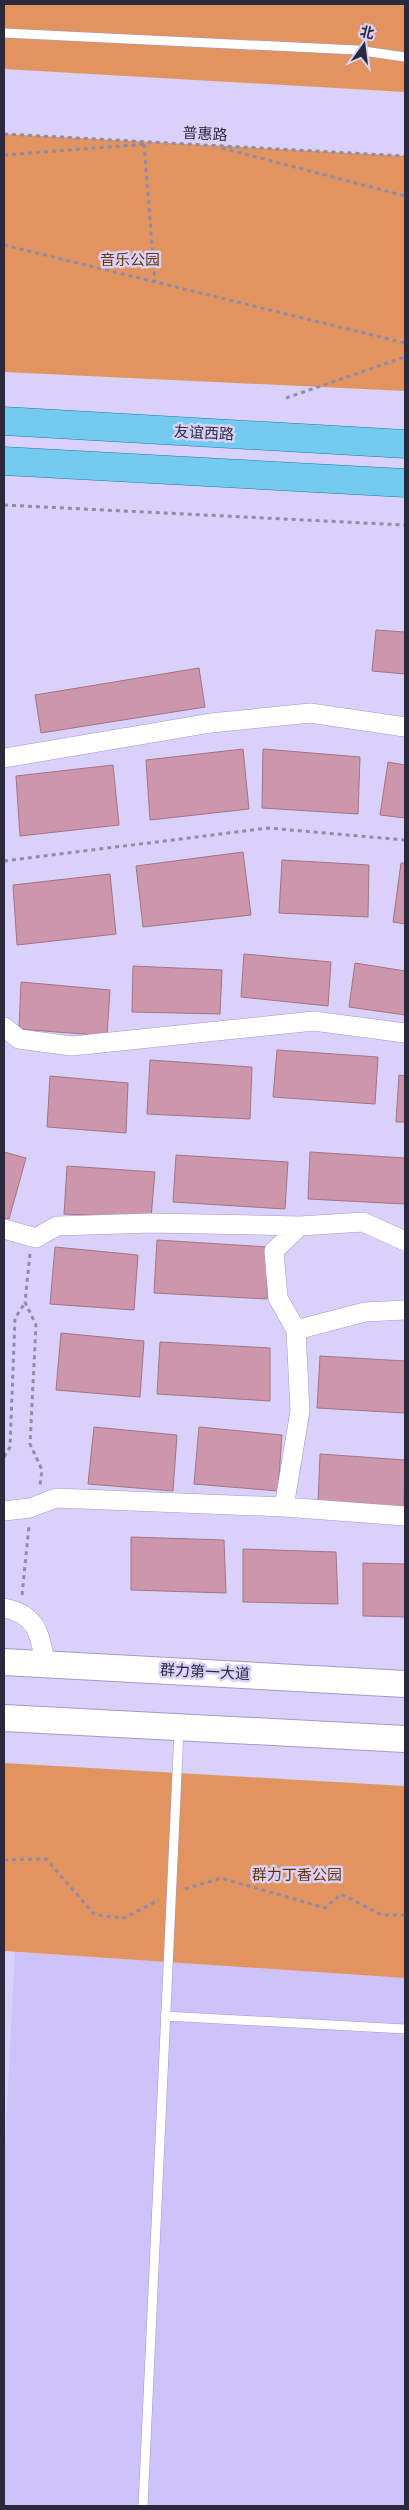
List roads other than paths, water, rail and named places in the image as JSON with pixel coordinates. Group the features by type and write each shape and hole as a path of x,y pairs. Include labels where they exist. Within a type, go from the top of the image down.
{"main road":[{"name":"友谊西路","path":"4,421 405,444"},
{"path":"4,461 405,483"},
{"name":"群力第一大道","path":"4,1662 405,1684"},
{"path":"4,1718 405,1740"}],"street":[{"path":"4,758 211,723 310,713 405,727"},
{"path":"4,1027 20,1039 72,1046 314,1021 405,1032"},
{"path":"4,1229 36,1238 57,1226 151,1223 300,1226 363,1222 405,1241"},
{"path":"284,1507 300,1411 296,1330 278,1298 274,1252 300,1226"},
{"path":"296,1330 365,1312 405,1310"},
{"path":"4,1511 30,1508 56,1498 284,1507 405,1516"},
{"path":"12,1611 26,1615 40,1634 45,1663"}],"lane":[{"path":"4,33 356,50 405,57"},
{"path":"143,2506 179,1727"},
{"path":"166,2016 405,2029"}],"park label":[{"name":"音乐公园","path":"130,260"},
{"name":"群力丁香公园","path":"297,1875"}]}
